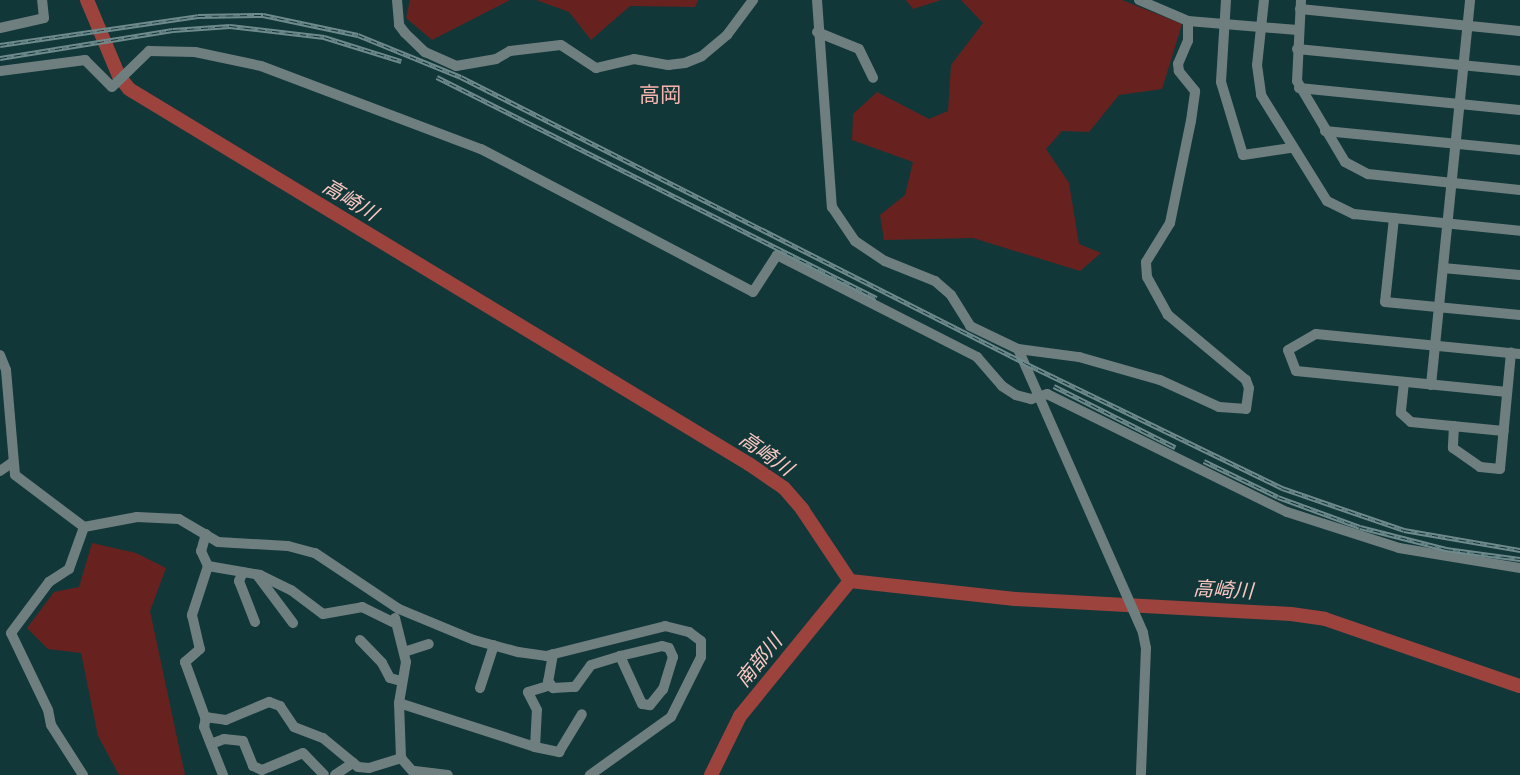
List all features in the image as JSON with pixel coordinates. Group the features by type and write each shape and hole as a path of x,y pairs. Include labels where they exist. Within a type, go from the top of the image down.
{"street":[{"path":"0,28 44,18 42,0"},
{"path":"397,0 399,25 405,33 425,52 456,66 495,59 510,51 561,45 596,68 634,59 668,65 702,56 727,35 753,0"},
{"path":"817,0 832,207 840,223 855,241 885,261 935,281 951,295 970,326 1018,349 1079,357 1160,380 1219,407 1246,409 1249,388 1246,380 1168,315 1147,277 1151,248 1170,223 1191,122 1195,91 1179,71 1178,63 1188,41 1188,21"},
{"path":"1139,0 1188,21 1224,22 1298,30"},
{"path":"1226,0 1221,82 1243,155 1291,148"},
{"path":"1264,0 1259,85 1291,148 1319,193 1336,207 1354,214 1520,231"},
{"path":"1431,385 1470,0"},
{"path":"1520,31 1301,5 1294,73 1299,88 1345,162 1361,172 1520,190"},
{"path":"818,32 859,49 873,78"},
{"path":"1296,49 1520,71"},
{"path":"0,71 85,60 112,87 149,51 195,52 235,59 446,133 753,292 777,255 977,357 1002,386 1016,395 1031,399 1047,394 1287,512 1399,548 1520,568"},
{"path":"1299,88 1520,110"},
{"path":"1325,131 1520,150"},
{"path":"1394,218 1385,302 1520,315"},
{"path":"1443,268 1520,275"},
{"path":"1454,426 1453,448 1480,467 1500,469 1508,392 1516,354 1316,334 1288,350 1296,371 1508,392"},
{"path":"1018,349 1143,633 1146,648 1141,775"},
{"path":"0,355 6,370 13,462 21,482 84,528 147,517 180,519 218,542 288,546 315,553 399,609 518,652 553,654 665,626 689,632 701,641 701,657 671,717 590,775"},
{"path":"1404,382 1401,413 1411,422 1504,431"},
{"path":"0,471 13,462"},
{"path":"84,528 69,569 49,582 11,633 48,710 51,725 84,775"},
{"path":"206,534 201,551 208,566 192,615 200,649 185,662 206,717 204,727 223,775"},
{"path":"208,566 257,575 291,590 323,614 362,607 393,622 399,629 404,652 399,703 401,758 416,773 448,775"},
{"path":"243,572 239,581 255,622"},
{"path":"257,575 292,623"},
{"path":"393,622 399,609"},
{"path":"360,640 382,663 390,678 401,681"},
{"path":"404,652 429,644"},
{"path":"480,688 494,645"},
{"path":"535,747 537,710 528,692 551,685 575,687 591,665 620,656 662,646 673,652 663,689 650,705 642,704 620,656"},
{"path":"551,685 548,681 553,654"},
{"path":"206,717 226,720 260,703 275,703 294,727 323,738 353,763 364,769 401,758"},
{"path":"399,703 535,747 560,752 582,714"},
{"path":"211,744 224,739 243,741 253,766 262,770 303,753 324,775"},
{"path":"335,775 353,763"}],"shaded area":[{"path":"410,0 510,0 432,40 406,18"},
{"path":"536,0 698,0 695,7 630,6 591,40 569,12"},
{"path":"906,0 941,0 913,9"},
{"path":"961,0 1122,0 1182,24 1162,89 1119,95 1089,132 1062,131 1046,149 1069,183 1079,244 1101,253 1080,271 973,238 884,240 880,215 905,195 913,162 852,140 853,114 877,92 929,119 948,111 951,65 983,23"},
{"path":"92,543 136,553 166,568 150,611 185,775 119,775 98,736 81,653 48,649 27,628 54,592 79,587"}],"waterway":[{"name":"高崎川","path":"87,0 119,76 129,89 749,464 784,488 802,509 850,581 1015,599 1291,614 1325,619 1520,686"},
{"name":"南部川","path":"711,775 740,716 850,581"}],"railway":[{"path":"0,45 198,16 263,15 358,35 461,77 1025,363 1282,488 1404,530 1520,550"},
{"path":"0,58 173,30 230,26 324,37 401,61"},
{"path":"437,77 877,298"},
{"path":"1054,386 1175,447"},
{"path":"1204,461 1278,497 1360,527 1446,549 1520,559"}],"district":[{"name":"高岡","path":"660,95"}]}
